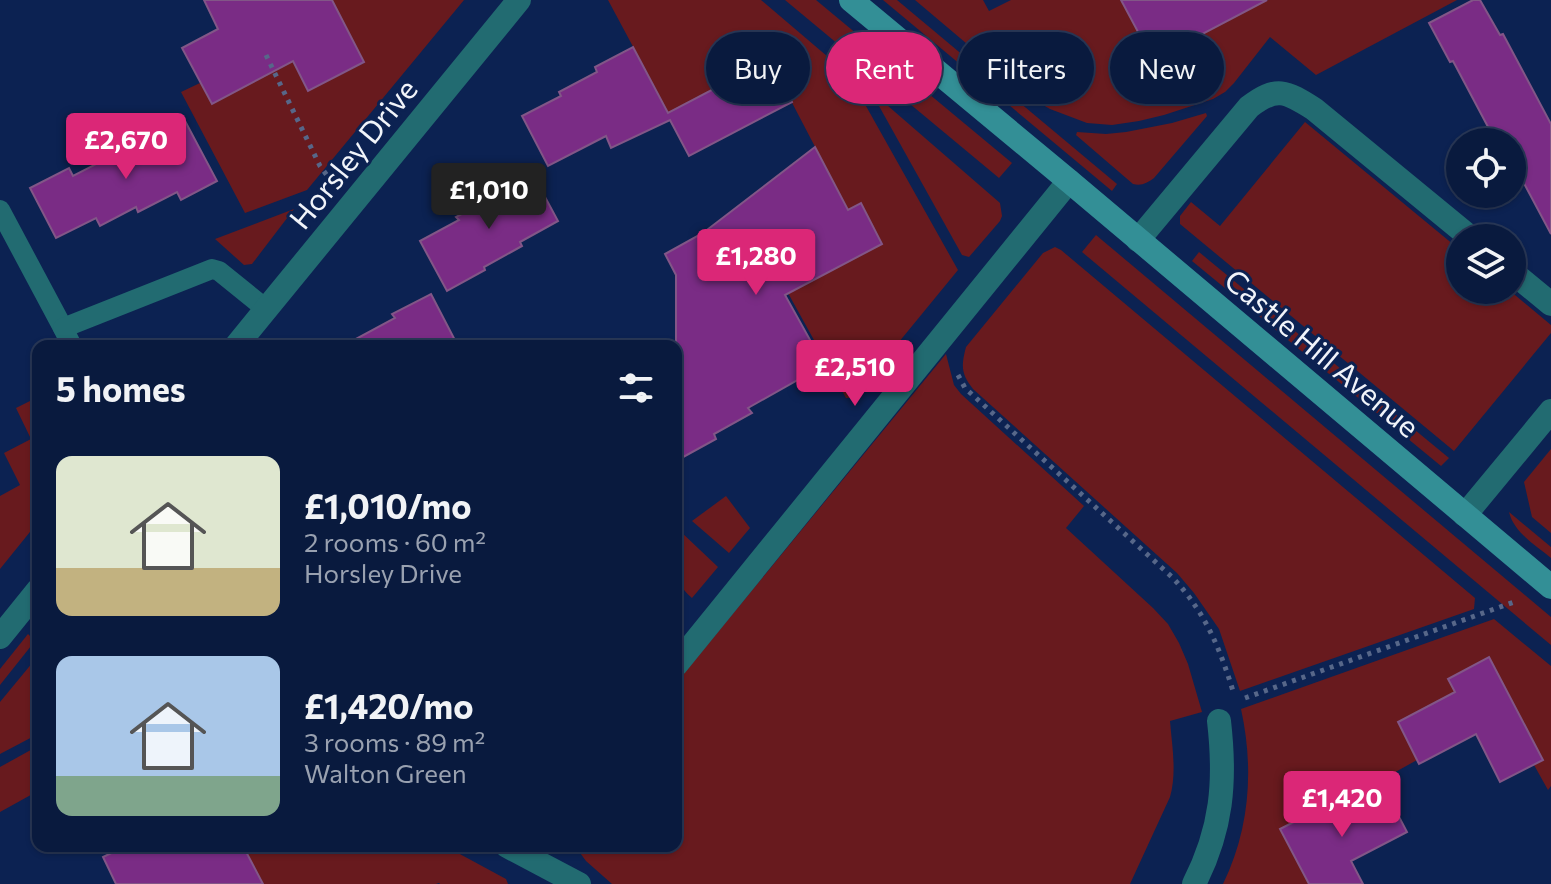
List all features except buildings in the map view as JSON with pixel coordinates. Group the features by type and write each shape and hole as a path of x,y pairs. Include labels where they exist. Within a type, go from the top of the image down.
{"street":[{"name":"Horsley Drive","path":"241,340 519,0"},
{"name":"Castle Hill Avenue","path":"851,0 1551,587"},
{"path":"1138,240 1249,107 1262,97 1278,92 1297,98 1314,109 1454,224"},
{"path":"682,658 1069,181"},
{"path":"1526,283 1551,304"},
{"path":"1465,515 1551,411"},
{"path":"0,637 32,597"},
{"path":"1194,884 1210,849 1221,802 1223,754 1219,721"},
{"path":"525,852 569,882"}],"lane":[{"path":"0,210 67,337 212,269 219,271 266,309"}],"path":[{"path":"266,55 320,166 354,202"},
{"path":"944,333 955,348 957,371 965,388 1189,595 1213,634 1236,701 1524,598"}],"shaded area":[{"path":"332,0 464,0 307,190 245,213 181,92 200,83 212,104 265,76 284,46 308,91 364,63"},
{"path":"608,0 761,0 799,32 706,32 706,93 667,114"},
{"path":"785,0 816,0 854,32 826,34"},
{"path":"883,0 897,0 935,32 921,32"},
{"path":"915,0 983,0 989,11 1011,0 1121,0 1138,32 1110,32 1110,104 1198,104 1139,121 1112,125 1087,123 1041,104 1094,104 1094,32 958,32 958,36"},
{"path":"1268,0 1457,0 1316,75 1270,37 1225,92 1224,32 1207,32"},
{"path":"942,38 958,51 958,63 942,49"},
{"path":"810,42 826,55 826,104 865,104 958,270 853,398 846,398 788,293 882,244 861,203 848,210 793,104 810,104"},
{"path":"886,104 1000,203 1000,221 969,257 962,255 879,106"},
{"path":"910,104 941,104 1012,163 999,178"},
{"path":"1008,104 1021,104 1117,184 1112,191"},
{"path":"1206,113 1207,116 1154,178 1142,184 1133,184 1076,135 1077,132 1126,132"},
{"path":"1305,122 1446,238 1446,304 1526,304 1551,325 1551,333 1454,451 1180,224 1180,216 1191,202 1220,226"},
{"path":"294,209 252,264 244,265 215,239"},
{"path":"1096,235 1551,617 1551,645 1082,252"},
{"path":"1055,247 1475,598 1474,609 1240,691 1219,629 1177,573 973,389 966,379 963,365 966,347 1043,253"},
{"path":"1199,252 1449,458 1441,466 1192,261"},
{"path":"946,354 954,385 961,394 1084,506 1066,528 1168,624 1188,664 1202,712 1170,721 1174,769 1170,797 1130,884 612,884 579,852 682,852 682,676"},
{"path":"32,400 32,529 0,569 0,496 20,485 4,453 31,439 16,408"},
{"path":"1551,449 1551,533 1532,517 1524,482"},
{"path":"726,496 750,528 729,553 692,521"},
{"path":"1509,512 1551,547 1551,558 1521,532"},
{"path":"682,533 718,567 692,598 682,587"},
{"path":"1494,619 1551,666 1551,786 1548,790 1534,765 1542,760 1455,692 1398,722 1417,760 1381,780 1385,790 1328,820 1320,808 1281,829 1309,884 1223,884 1239,842 1247,798 1247,754 1241,709"},
{"path":"28,634 32,645 0,685 0,669"},
{"path":"32,663 32,737 0,754 0,702"},
{"path":"32,749 32,794 0,812 0,767"},
{"path":"246,852 456,852 506,879 508,884 439,883 263,884"}]}
